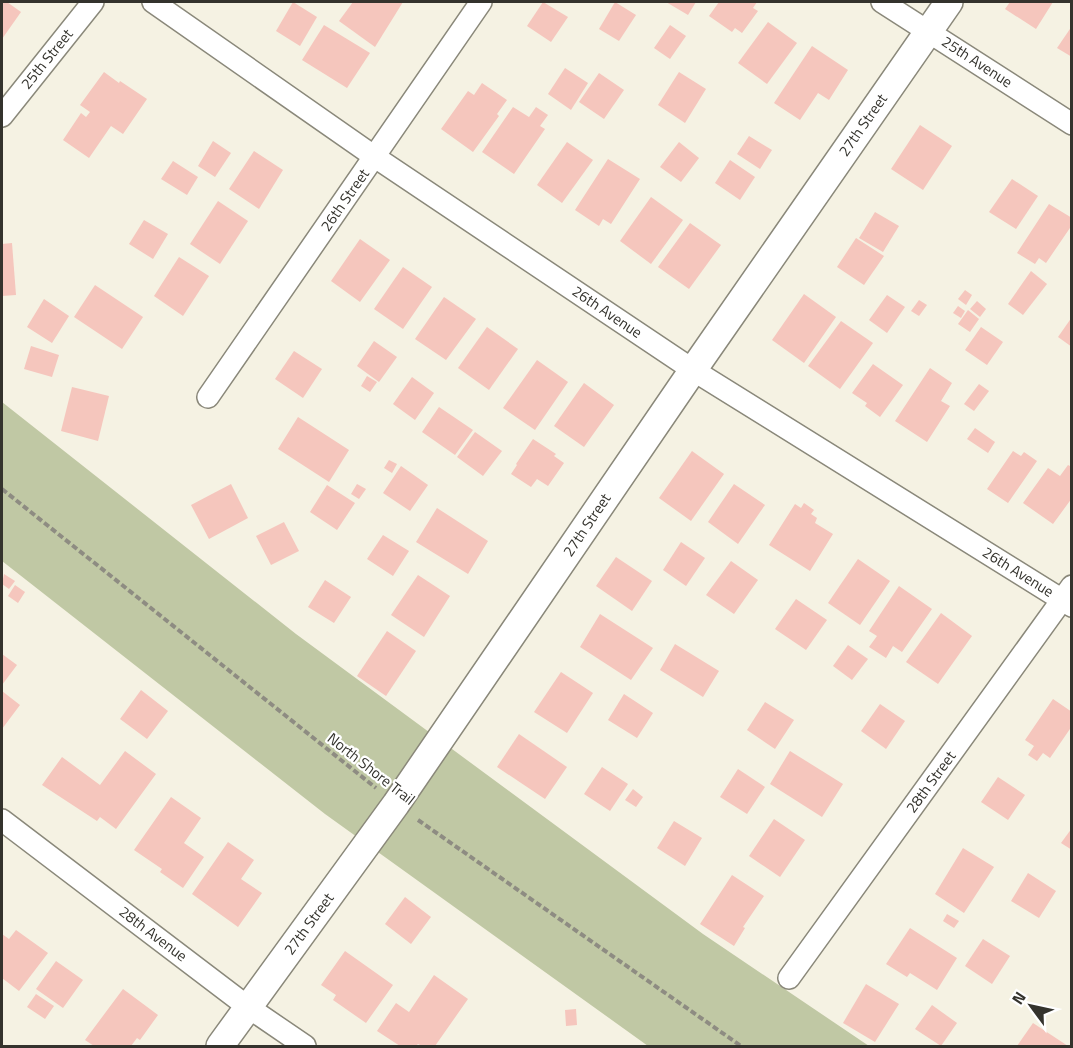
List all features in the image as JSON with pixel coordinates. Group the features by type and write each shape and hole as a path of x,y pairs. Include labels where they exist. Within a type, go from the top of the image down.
{"street":[{"name":"25th Street","path":"2,116 93,2"},
{"name":"26th Avenue","path":"153,2 375,157 693,370 1068,597"},
{"name":"26th Street","path":"208,397 481,2"},
{"name":"25th Avenue","path":"882,2 1071,124"},
{"name":"27th Street","path":"220,1047 396,804 693,370 928,30 950,2"},
{"name":"28th Street","path":"789,978 1068,597"},
{"name":"28th Avenue","path":"2,820 248,1007 305,1047"}],"path":[{"name":"North Shore Trail","path":"2,489 396,804 741,1047"}],"green space":[{"path":"2,402 296,634 703,934 869,1046 648,1046 325,814 2,561"}],"building":[{"path":"2,2 7,2 21,12 2,39"},
{"path":"293,2 317,17 300,46 276,31"},
{"path":"353,2 403,2 375,47 339,21"},
{"path":"543,2 568,17 551,42 527,26"},
{"path":"615,2 636,15 619,41 599,29"},
{"path":"666,2 696,2 688,15"},
{"path":"719,2 757,2 753,8 758,11 742,33 735,28 732,32 709,16"},
{"path":"1010,2 1053,2 1036,29 1005,9"},
{"path":"768,22 797,43 767,84 738,63"},
{"path":"324,25 370,53 347,88 302,60"},
{"path":"670,25 686,36 670,59 654,48"},
{"path":"1072,26 1072,57 1057,48"},
{"path":"812,46 848,70 829,100 818,93 800,120 774,103"},
{"path":"565,68 588,83 571,110 548,94"},
{"path":"104,72 147,99 123,134 111,126 89,158 63,140 81,113 86,117 90,112 80,105"},
{"path":"679,72 706,89 685,123 658,105"},
{"path":"599,73 624,90 604,119 579,102"},
{"path":"482,83 507,100 497,114 499,116 473,152 441,129 468,91 474,95"},
{"path":"513,107 529,117 536,107 548,115 540,126 545,129 514,174 482,152"},
{"path":"920,125 952,146 923,190 891,169"},
{"path":"749,136 772,150 760,169 737,154"},
{"path":"213,141 231,153 215,177 198,166"},
{"path":"567,142 593,160 562,203 537,185"},
{"path":"679,142 699,158 681,182 660,167"},
{"path":"254,151 283,170 259,209 229,189"},
{"path":"608,159 640,179 611,224 603,219 599,226 575,210"},
{"path":"730,160 755,177 740,200 715,183"},
{"path":"173,161 198,177 187,195 161,179"},
{"path":"1012,179 1038,196 1016,229 989,212"},
{"path":"651,197 683,220 651,264 620,241"},
{"path":"218,201 248,221 220,264 190,244"},
{"path":"1049,204 1072,218 1072,225 1046,263 1039,258 1035,264 1017,253"},
{"path":"875,212 899,226 883,252 859,238"},
{"path":"144,220 168,234 153,259 129,244"},
{"path":"690,223 721,245 689,289 658,267"},
{"path":"856,238 884,256 864,285 837,267"},
{"path":"360,239 390,260 360,302 331,281"},
{"path":"12,243 16,295 2,296 2,244"},
{"path":"179,257 209,276 183,316 154,296"},
{"path":"403,267 432,287 403,329 374,309"},
{"path":"1031,271 1047,284 1023,315 1008,304"},
{"path":"95,285 143,317 122,349 74,317"},
{"path":"965,290 972,295 966,305 958,299"},
{"path":"804,294 836,317 804,363 772,340"},
{"path":"887,295 905,307 887,333 869,320"},
{"path":"444,297 476,319 446,360 415,339"},
{"path":"44,299 69,316 52,343 27,327"},
{"path":"919,300 927,305 919,316 911,311"},
{"path":"977,301 986,309 980,317 970,309"},
{"path":"958,306 965,311 961,318 953,313"},
{"path":"968,310 979,319 970,332 958,324"},
{"path":"1072,317 1072,347 1058,337"},
{"path":"841,321 873,343 840,389 808,366"},
{"path":"487,327 518,349 489,390 458,368"},
{"path":"981,327 1003,342 987,365 965,350"},
{"path":"374,341 397,357 379,382 357,366"},
{"path":"31,346 59,355 52,377 24,369"},
{"path":"294,351 322,369 303,398 275,379"},
{"path":"537,360 568,382 535,430 503,408"},
{"path":"873,364 903,385 880,417 865,406 867,403 852,393"},
{"path":"930,368 952,383 941,401 950,406 927,442 895,421"},
{"path":"367,376 377,382 370,392 361,386"},
{"path":"412,377 434,393 415,420 393,404"},
{"path":"584,383 614,405 584,447 554,426"},
{"path":"979,384 989,391 974,411 964,404"},
{"path":"72,387 109,396 98,441 61,431"},
{"path":"439,407 473,430 455,455 422,432"},
{"path":"298,417 349,450 329,482 278,449"},
{"path":"975,428 995,442 988,453 967,439"},
{"path":"475,432 502,451 483,476 457,457"},
{"path":"533,439 556,454 554,456 564,463 548,486 537,479 531,487 511,474"},
{"path":"692,451 724,474 691,521 659,498"},
{"path":"1013,451 1021,456 1024,452 1037,461 1008,503 987,489"},
{"path":"389,460 397,464 392,473 384,468"},
{"path":"1068,465 1072,467 1070,484 1072,498 1053,524 1023,503 1048,468 1060,476"},
{"path":"401,466 428,485 410,511 383,493"},
{"path":"231,484 248,518 209,539 191,505"},
{"path":"357,484 366,489 359,499 351,494"},
{"path":"734,484 765,505 738,544 708,522"},
{"path":"327,485 355,503 337,530 310,512"},
{"path":"804,503 814,510 811,514 817,518 815,523 833,534 810,571 769,545 795,504 801,508"},
{"path":"437,508 488,541 468,574 416,542"},
{"path":"284,522 299,551 271,565 256,536"},
{"path":"383,535 409,551 393,576 367,559"},
{"path":"681,542 705,558 686,586 663,570"},
{"path":"616,557 652,581 632,611 596,586"},
{"path":"858,559 890,581 860,625 828,603"},
{"path":"731,561 758,580 734,614 706,595"},
{"path":"4,574 15,581 9,589 2,584"},
{"path":"418,575 450,596 424,637 391,615"},
{"path":"325,580 351,597 334,623 308,607"},
{"path":"15,585 25,592 18,603 8,596"},
{"path":"899,586 932,609 902,652 893,646 886,658 869,647 877,636 869,631"},
{"path":"796,599 827,620 806,650 775,629"},
{"path":"941,613 972,636 938,684 906,662"},
{"path":"600,614 653,648 631,680 580,647"},
{"path":"387,631 416,651 386,696 357,676"},
{"path":"675,644 719,671 703,697 660,670"},
{"path":"848,645 868,659 852,680 833,666"},
{"path":"2,654 17,665 2,685"},
{"path":"561,672 593,693 567,733 534,712"},
{"path":"141,690 168,711 147,739 120,719"},
{"path":"2,691 20,705 2,729"},
{"path":"624,694 653,713 637,738 608,720"},
{"path":"1053,699 1072,712 1072,726 1050,758 1043,753 1037,761 1028,755 1034,746 1025,740"},
{"path":"765,702 794,720 775,749 747,730"},
{"path":"880,704 905,721 886,749 861,731"},
{"path":"519,734 567,767 545,799 497,767"},
{"path":"125,751 156,774 116,829 100,817 97,821 42,785 62,757 100,785"},
{"path":"790,751 843,784 822,817 770,784"},
{"path":"602,767 628,784 610,811 584,794"},
{"path":"738,769 765,787 747,814 720,797"},
{"path":"998,777 1025,795 1008,820 981,802"},
{"path":"633,789 643,797 636,807 625,800"},
{"path":"171,797 201,818 184,843 204,857 183,888 160,872 162,869 134,850"},
{"path":"774,819 805,840 780,877 749,856"},
{"path":"674,821 702,838 685,866 657,848"},
{"path":"1072,828 1072,850 1061,843"},
{"path":"228,842 254,860 241,879 262,893 238,927 192,894"},
{"path":"963,848 994,867 964,913 935,894"},
{"path":"1028,873 1056,891 1039,918 1011,901"},
{"path":"732,875 764,896 743,927 745,928 734,946 700,924"},
{"path":"405,897 431,917 411,944 385,924"},
{"path":"947,914 959,921 954,928 943,921"},
{"path":"910,928 957,958 937,990 910,973 907,977 886,964"},
{"path":"16,930 48,953 19,991 2,978 2,934 9,939"},
{"path":"983,939 1010,956 992,984 965,966"},
{"path":"345,951 393,985 366,1023 333,1000 336,995 321,985"},
{"path":"56,961 83,980 63,1008 36,989"},
{"path":"434,975 468,999 435,1046 418,1044 400,1046 377,1031 396,1003 409,1012"},
{"path":"866,984 899,1004 875,1042 843,1023"},
{"path":"123,989 158,1015 140,1040 137,1038 131,1046 94,1046 85,1040"},
{"path":"36,994 54,1006 45,1019 27,1007"},
{"path":"932,1005 957,1023 941,1046 915,1029"},
{"path":"576,1009 577,1025 566,1026 565,1010"},
{"path":"1033,1023 1068,1046 1017,1046"}]}
